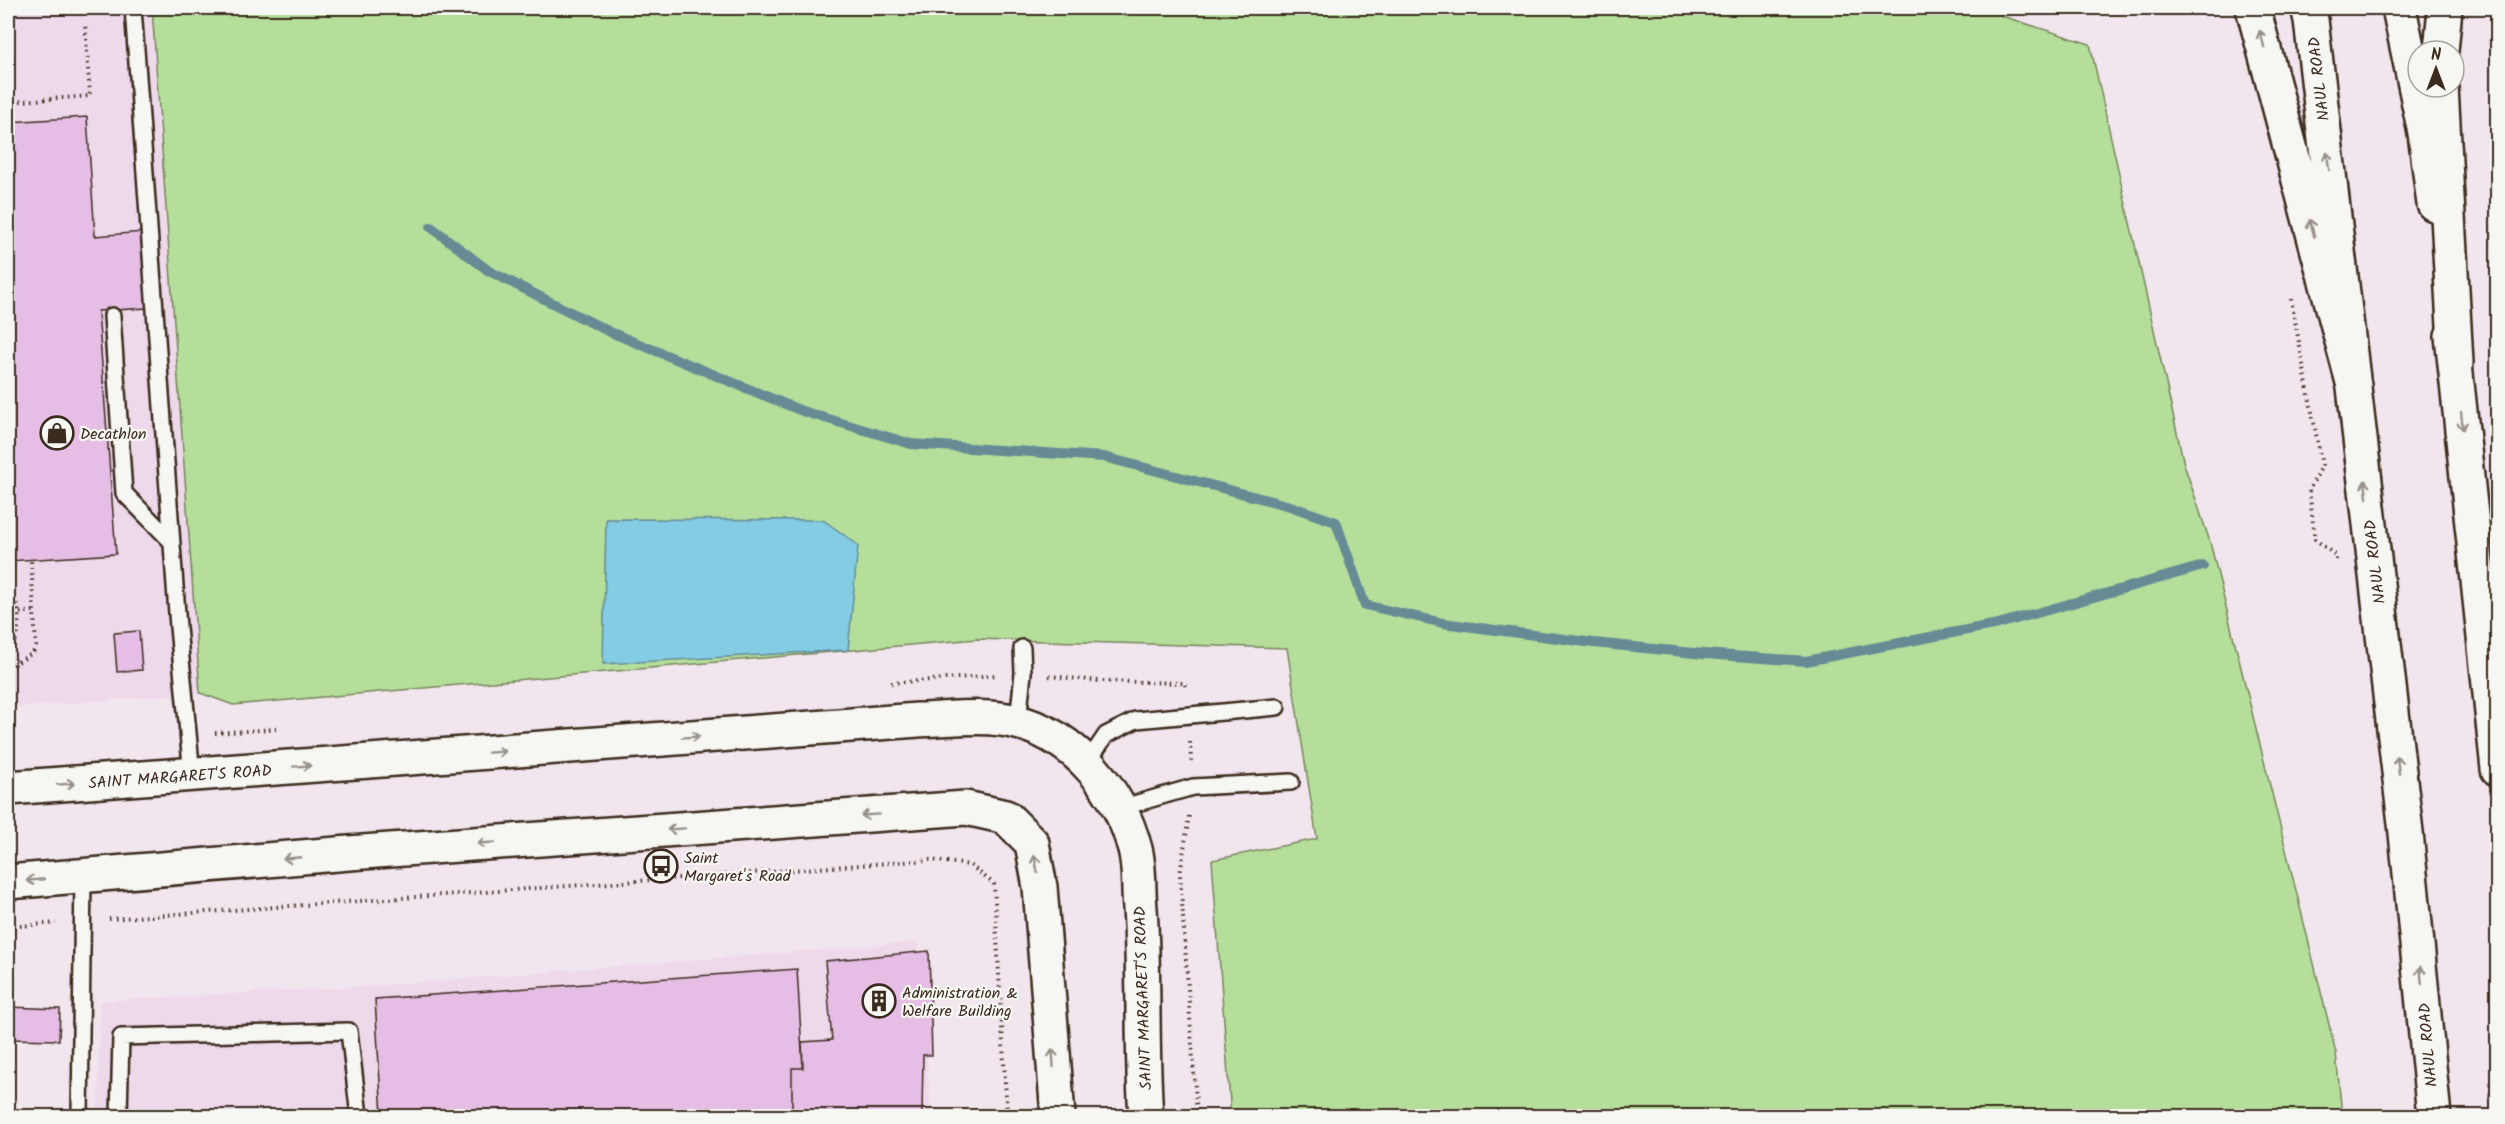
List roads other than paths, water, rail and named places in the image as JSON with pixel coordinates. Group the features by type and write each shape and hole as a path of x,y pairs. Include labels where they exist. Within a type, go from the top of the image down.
{"main road":[{"path":"2253,8 2354,386"},
{"name":"NAUL ROAD","path":"2308,8 2415,920 2434,1116"},
{"path":"2399,8 2425,133 2456,363 2498,770"},
{"path":"2442,39 2445,8"},
{"path":"2442,99 2456,363"},
{"name":"SAINT MARGARET'S ROAD","path":"8,788 918,720 989,718 1018,722 1057,739 1087,763 1106,785 1120,808 1136,851 1144,967 1142,1069 1146,1116"},
{"path":"8,882 360,852 966,808 1006,816 1032,843 1040,887 1058,1116"}],"lane":[{"path":"133,8 172,542 192,775"},
{"path":"112,316 124,494 172,542"},
{"path":"1018,722 1023,673 1022,648"},
{"path":"1087,763 1106,735 1136,720 1277,707"},
{"path":"1120,808 1193,787 1292,782"},
{"path":"80,1116 83,876"},
{"path":"119,1116 121,1037 349,1031 359,1116"}],"water":[{"path":"606,519 823,520 858,545 848,650 603,664"}],"waterway":[{"path":"431,227 489,271 610,332 802,411 911,444 1104,457 1290,506 1336,522 1365,605 1443,623 1594,643 1806,661 1998,624 2203,566"}],"place":[{"name":"Decathlon","path":"57,433"},
{"name":"Saint Margaret's Road","path":"661,866"},
{"name":"Administration & Welfare Building","path":"879,1001"}]}
